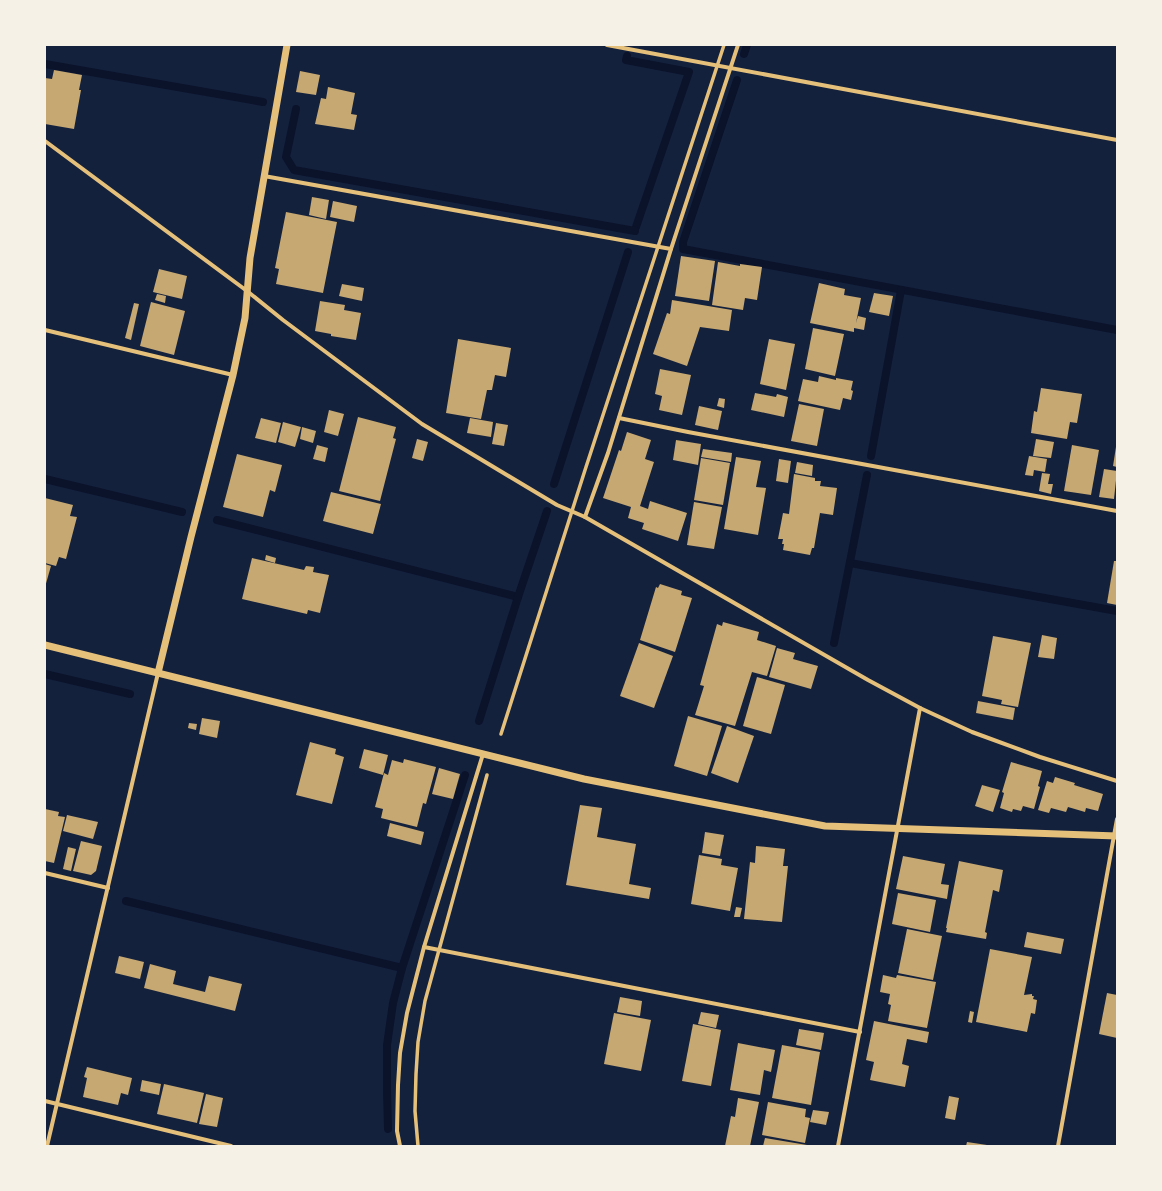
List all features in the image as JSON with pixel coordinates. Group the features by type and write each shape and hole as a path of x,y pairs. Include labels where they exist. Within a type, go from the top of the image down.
{"street":[{"path":"47,1146 158,673 233,375 245,318 250,258 287,45"},
{"path":"607,45 1117,140"},
{"path":"501,734 724,45"},
{"path":"585,517 608,452 670,249 738,45"},
{"path":"45,141 247,291 422,424 558,505 585,517 868,680 920,708 972,732 1040,758 1117,781"},
{"path":"264,176 670,249"},
{"path":"45,330 233,375"},
{"path":"619,418 1117,511"},
{"path":"45,645 584,779 825,826 1116,836"},
{"path":"838,1146 896,829 920,708"},
{"path":"400,1146 397,1131 400,1053 407,1013 424,947 483,754"},
{"path":"418,1146 415,1111 418,1042 425,1001 488,775"},
{"path":"1058,1146 1116,836 1117,819"},
{"path":"45,873 108,888"},
{"path":"424,947 860,1032"},
{"path":"45,1101 231,1146"}],"building":[{"path":"54,70 82,75 79,90 81,90 74,129 45,124 45,78 52,79"},
{"path":"300,71 320,75 316,95 296,92"},
{"path":"328,87 355,93 351,114 357,115 354,130 315,124 321,98 326,99"},
{"path":"312,197 329,200 326,219 309,215"},
{"path":"333,201 357,206 354,222 330,217"},
{"path":"286,212 337,222 323,293 276,284 279,269 275,268"},
{"path":"681,256 715,261 709,301 675,296"},
{"path":"718,262 740,266 740,264 762,267 757,300 745,298 743,310 712,305"},
{"path":"159,269 187,276 182,299 153,292"},
{"path":"819,283 845,289 844,295 861,298 856,323 858,316 866,318 864,330 854,328 854,332 810,323"},
{"path":"342,284 364,288 362,301 339,296"},
{"path":"874,293 893,296 889,316 869,312"},
{"path":"157,294 166,296 165,303 155,300"},
{"path":"672,300 732,310 729,331 700,327 687,366 653,354 667,313 670,314"},
{"path":"320,301 345,305 344,310 361,313 356,340 331,336 331,334 315,331"},
{"path":"151,302 185,311 174,355 140,346"},
{"path":"134,303 139,304 131,340 125,338"},
{"path":"813,328 844,334 835,376 805,369"},
{"path":"458,339 511,348 506,377 495,375 492,390 487,390 481,419 446,413"},
{"path":"769,339 795,344 786,390 760,384"},
{"path":"660,369 691,375 682,415 659,410 662,396 655,394"},
{"path":"819,376 836,380 836,378 853,381 851,400 843,398 840,410 798,401 803,379 818,382"},
{"path":"1041,388 1082,394 1077,423 1070,422 1067,439 1031,433 1034,411 1037,412"},
{"path":"755,393 776,397 777,394 788,397 784,417 751,410"},
{"path":"719,398 725,399 724,408 717,406"},
{"path":"799,404 824,409 817,446 791,441"},
{"path":"699,406 722,411 718,430 695,425"},
{"path":"329,410 344,414 338,436 324,432"},
{"path":"358,417 396,427 393,438 396,439 380,501 339,491"},
{"path":"261,418 281,423 276,443 255,438"},
{"path":"470,418 493,422 491,437 467,433"},
{"path":"283,422 301,427 295,447 278,442"},
{"path":"496,423 508,425 504,446 492,444"},
{"path":"302,427 316,431 313,443 300,439"},
{"path":"627,432 651,440 645,459 654,462 640,506 648,509 650,501 687,513 678,541 642,529 644,523 628,518 631,507 603,498 619,450 621,451"},
{"path":"417,439 428,442 423,461 412,458"},
{"path":"1036,439 1054,442 1051,458 1033,456"},
{"path":"676,440 701,444 698,465 673,460"},
{"path":"317,445 328,448 325,462 313,459"},
{"path":"1072,445 1099,450 1091,495 1064,491"},
{"path":"1117,447 1117,467 1113,466"},
{"path":"703,449 732,453 731,462 701,457"},
{"path":"237,454 282,465 275,492 270,490 263,517 223,507"},
{"path":"1029,456 1047,459 1045,472 1034,470 1033,476 1025,475"},
{"path":"736,457 761,461 756,487 766,488 758,535 724,529"},
{"path":"701,458 730,463 723,505 694,500"},
{"path":"779,459 791,461 788,483 776,481"},
{"path":"797,462 813,465 812,476 795,473"},
{"path":"1104,469 1117,471 1114,499 1099,497"},
{"path":"1042,473 1050,474 1048,484 1053,484 1051,494 1039,491"},
{"path":"794,474 815,478 815,481 821,481 820,486 837,488 833,515 820,513 814,548 812,548 810,555 783,550 783,539 778,539 783,513 789,514"},
{"path":"331,492 381,504 373,534 323,521"},
{"path":"45,498 73,505 70,516 77,517 66,559 59,557 56,566 45,563"},
{"path":"694,502 722,507 714,549 687,545"},
{"path":"266,555 276,558 275,563 265,560"},
{"path":"252,558 304,570 306,566 314,567 313,572 329,575 320,613 308,610 307,614 242,599"},
{"path":"1114,561 1117,561 1117,605 1107,603"},
{"path":"45,564 51,566 45,587"},
{"path":"660,584 682,591 681,595 692,598 675,652 640,640 656,587 658,588"},
{"path":"723,622 759,632 757,640 776,646 767,676 752,672 735,726 695,715 704,686 700,685 717,624 722,626"},
{"path":"1042,635 1057,638 1054,659 1038,657"},
{"path":"993,636 1031,643 1018,707 1001,704 1002,700 982,696"},
{"path":"639,643 673,656 654,708 620,696"},
{"path":"777,648 795,653 793,659 818,666 811,689 769,677"},
{"path":"757,677 785,685 771,734 743,726"},
{"path":"978,701 1015,708 1013,720 976,713"},
{"path":"688,716 722,726 707,776 674,766"},
{"path":"202,718 220,721 217,738 199,734"},
{"path":"189,723 197,724 196,730 188,728"},
{"path":"727,726 754,736 738,783 711,773"},
{"path":"310,742 336,749 335,754 344,757 332,804 296,795"},
{"path":"364,749 388,755 383,775 359,768"},
{"path":"404,759 436,767 426,804 423,803 417,827 381,818 383,809 375,807 384,773 388,775 392,760 403,763"},
{"path":"1011,762 1042,771 1038,786 1040,787 1034,809 1023,806 1021,811 1013,809 1012,812 1000,808 1004,793 1002,792"},
{"path":"439,768 460,774 453,799 432,794"},
{"path":"1055,777 1103,794 1098,811 1086,808 1085,812 1068,807 1066,812 1051,808 1049,813 1038,810 1047,781 1053,783"},
{"path":"982,785 1000,790 993,812 975,806"},
{"path":"580,805 602,808 597,837 636,844 629,884 651,888 649,899 566,885"},
{"path":"45,809 59,812 58,816 65,817 54,863 45,861"},
{"path":"67,815 98,822 93,839 63,831"},
{"path":"390,823 424,832 421,845 387,836"},
{"path":"705,832 724,835 720,856 702,853"},
{"path":"81,841 102,846 96,871 91,875 73,871"},
{"path":"756,846 785,849 783,866 788,866 782,922 744,919 750,862 755,863"},
{"path":"68,847 76,849 71,871 63,869"},
{"path":"699,855 722,859 721,865 738,868 730,911 691,904"},
{"path":"903,856 945,864 941,884 949,885 947,899 896,889"},
{"path":"959,861 1003,870 999,892 993,890 985,932 987,933 986,939 946,932"},
{"path":"898,893 936,900 930,932 892,924"},
{"path":"736,907 742,908 740,917 734,917"},
{"path":"907,929 942,936 933,980 898,973"},
{"path":"1027,932 1064,939 1061,954 1024,947"},
{"path":"990,949 1032,957 1024,995 1032,994 1032,996 1034,996 1033,999 1037,1000 1035,1014 1031,1013 1027,1032 976,1022"},
{"path":"119,956 144,962 140,979 115,973"},
{"path":"150,964 176,971 173,984 205,992 209,976 242,984 235,1011 144,988"},
{"path":"883,975 896,978 897,975 936,982 927,1028 888,1021 891,1005 888,1004 890,994 880,992"},
{"path":"1107,993 1117,995 1117,1038 1099,1034"},
{"path":"620,997 642,1001 640,1016 617,1012"},
{"path":"970,1011 974,1012 972,1023 968,1022"},
{"path":"701,1012 719,1015 716,1028 698,1024"},
{"path":"614,1013 651,1020 641,1071 604,1064"},
{"path":"874,1021 929,1032 927,1043 907,1039 902,1064 909,1066 905,1087 870,1080 874,1062 866,1060"},
{"path":"693,1024 721,1030 711,1086 682,1081"},
{"path":"799,1029 824,1033 821,1050 796,1045"},
{"path":"738,1043 775,1050 771,1072 764,1070 760,1095 730,1090"},
{"path":"782,1045 820,1052 811,1105 772,1098"},
{"path":"87,1067 132,1078 128,1095 121,1093 118,1105 83,1097 87,1078 84,1077"},
{"path":"142,1080 161,1084 159,1095 140,1091"},
{"path":"164,1084 204,1093 197,1123 157,1114"},
{"path":"206,1094 223,1098 217,1127 199,1124"},
{"path":"949,1096 959,1098 955,1120 945,1118"},
{"path":"738,1098 759,1102 750,1146 725,1146 731,1116 735,1117"},
{"path":"768,1102 806,1109 805,1117 810,1118 805,1143 762,1135"},
{"path":"813,1110 829,1112 826,1125 810,1122"},
{"path":"765,1138 807,1145 763,1146"},
{"path":"967,1142 987,1145 987,1146 966,1146"}],"waterway":[{"path":"744,54 747,45"},
{"path":"627,56 626,60 689,72 636,227"},
{"path":"45,64 263,102"},
{"path":"737,80 683,242 683,249 1117,330"},
{"path":"296,109 286,157 294,170 635,231"},
{"path":"554,484 628,252"},
{"path":"871,456 901,290"},
{"path":"834,643 867,475"},
{"path":"45,479 182,512"},
{"path":"479,721 547,511"},
{"path":"217,520 518,597"},
{"path":"850,563 1117,611"},
{"path":"45,674 130,694"},
{"path":"388,1129 387,1045 393,1003 402,968 465,775"},
{"path":"126,901 402,968"}]}
